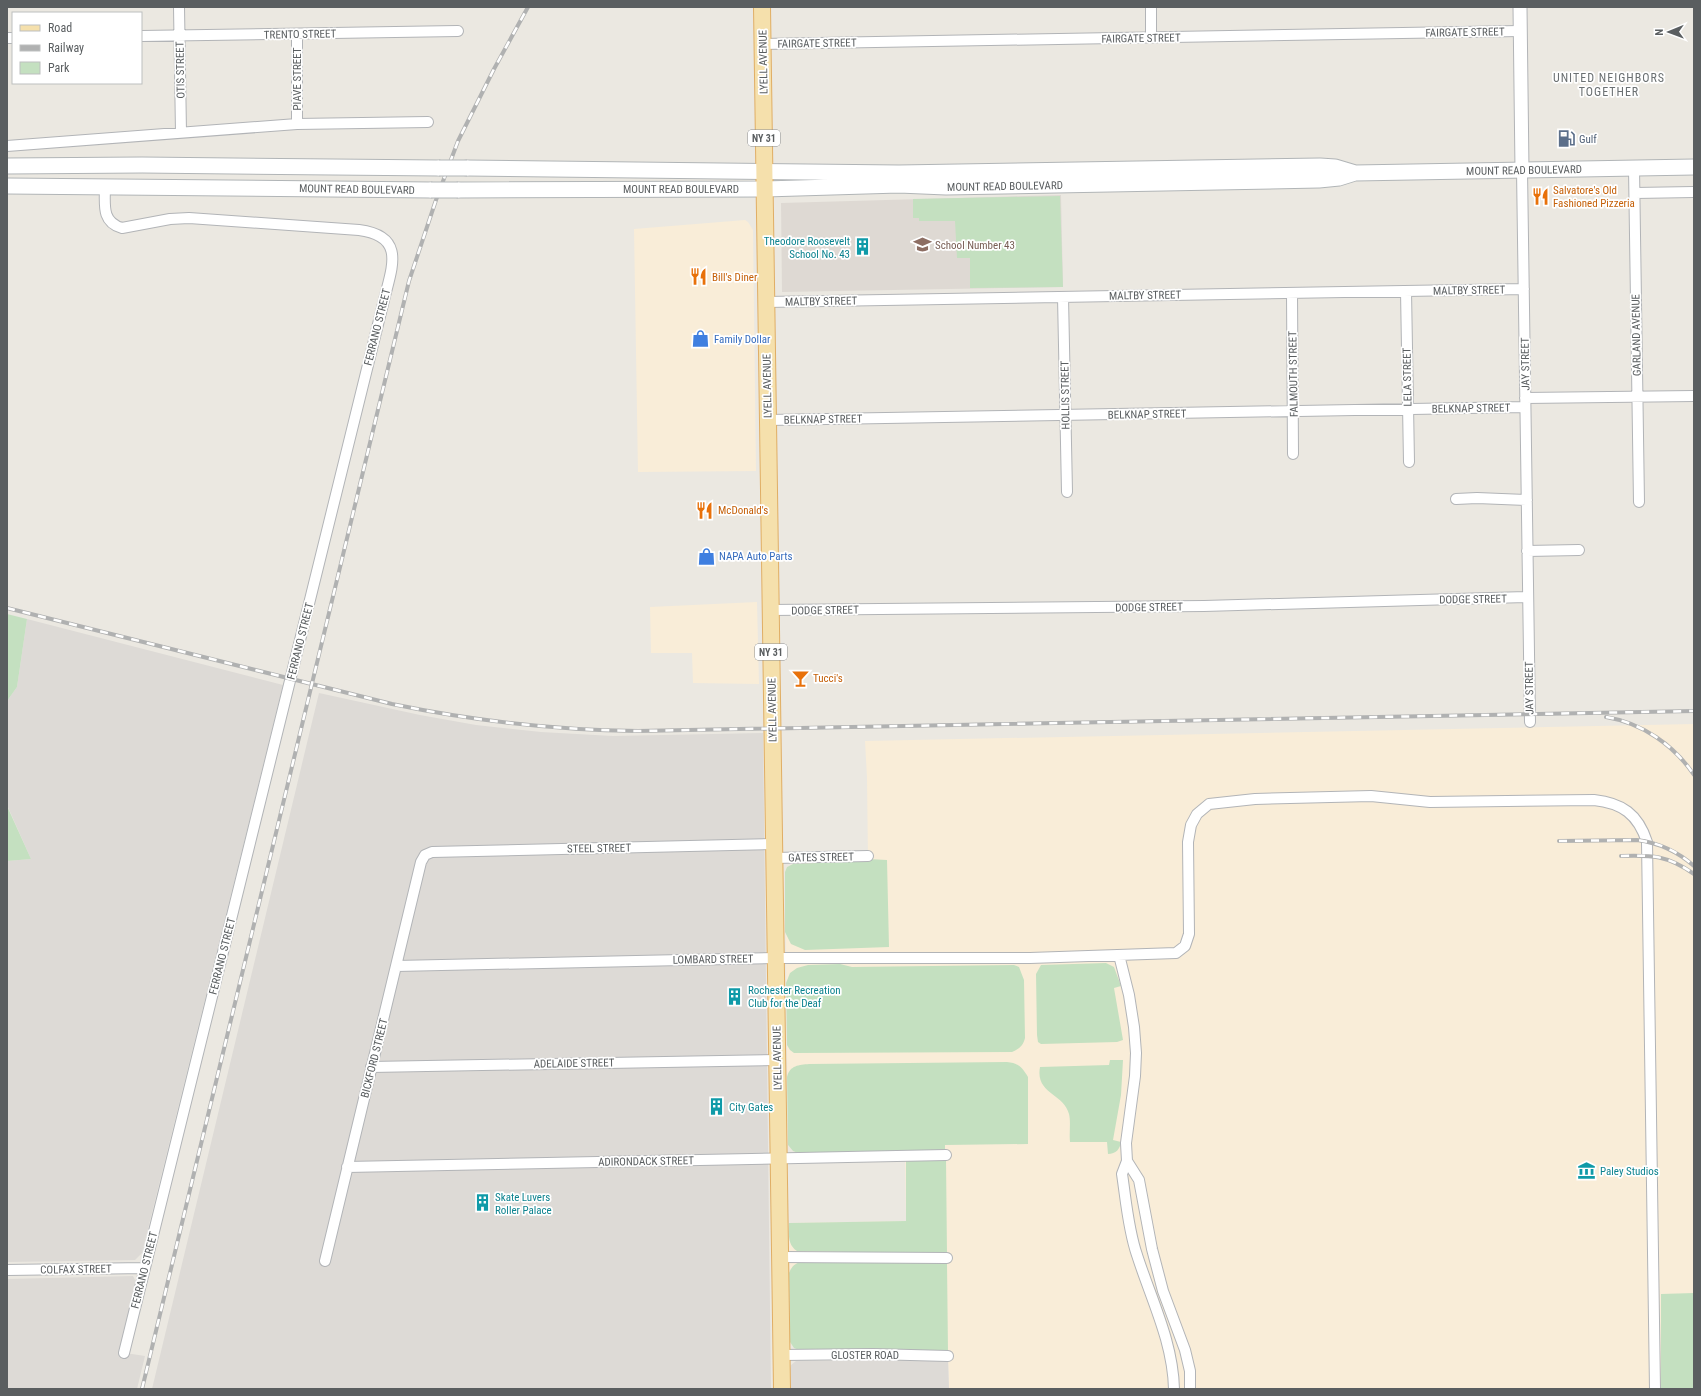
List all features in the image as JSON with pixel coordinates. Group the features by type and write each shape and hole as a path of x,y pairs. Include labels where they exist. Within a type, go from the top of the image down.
{"main road":[{"name":"LYELL AVENUE","path":"762,7 782,1389"},
{"name":"MOUNT READ BOULEVARD","path":"7,166 142,164 899,173 1320,166 1335,167 1355,173"},
{"path":"67,165 97,180 105,186 114,176 124,170 142,164"},
{"name":"MOUNT READ BOULEVARD","path":"7,186 431,190 764,189 899,185 946,187 1319,180 1339,178 1355,173 1694,167"}],"street":[{"name":"OTIS STREET","path":"179,7 181,133"},
{"path":"1151,7 1151,38"},
{"name":"JAY STREET","path":"1520,7 1530,722"},
{"name":"TRENTO STREET","path":"142,36 297,35 458,31"},
{"name":"FAIRGATE STREET","path":"762,44 1520,32"},
{"name":"PIAVE STREET","path":"297,35 297,124"},
{"path":"7,146 297,124 428,122"},
{"name":"GARLAND AVENUE","path":"1634,168 1639,502"},
{"name":"FERRANO STREET","path":"105,186 106,213 109,221 115,226 122,228 170,219 184,218 370,231 380,235 388,242 392,254 392,267 124,1353"},
{"path":"1634,193 1694,192"},
{"name":"MALTBY STREET","path":"766,302 1524,289"},
{"name":"LELA STREET","path":"1406,291 1409,462"},
{"name":"FALMOUTH STREET","path":"1292,293 1293,454"},
{"name":"HOLLIS STREET","path":"1063,297 1067,492"},
{"name":"BELKNAP STREET","path":"768,420 1408,409 1637,397 1694,396"},
{"path":"1456,499 1477,498 1527,500"},
{"path":"1527,551 1579,550"},
{"name":"DODGE STREET","path":"770,610 1211,606 1528,597"},
{"name":"LOMBARD STREET","path":"396,966 776,958 1030,958 1176,953 1185,946 1189,934 1188,842 1191,825 1197,814 1209,804 1254,799 1371,796 1430,802 1594,800 1616,804 1627,810 1638,820 1647,842 1648,855 1655,1389"},
{"name":"STEEL STREET","path":"425,855 432,852 774,851"},
{"name":"GATES STREET","path":"774,851 868,856"},
{"name":"BICKFORD STREET","path":"325,1261 421,862 425,855"},
{"path":"1119,955 1129,995 1136,1053 1135,1083 1126,1147 1127,1161 1122,1174 1136,1253 1166,1340 1174,1373 1174,1389"},
{"name":"ADELAIDE STREET","path":"371,1067 777,1060"},
{"name":"ADIRONDACK STREET","path":"347,1168 946,1155"},
{"path":"1127,1161 1139,1180 1152,1250 1163,1291 1185,1350 1190,1371 1190,1389"},
{"path":"780,1257 947,1258"},
{"name":"COLFAX STREET","path":"7,1270 145,1268"},
{"name":"GLOSTER ROAD","path":"781,1355 873,1354 948,1356"}],"shaded area":[{"name":"School Number 43","path":"1061,195 1063,287 782,292 781,203"},
{"path":"745,220 753,230 756,471 638,472 634,229"},
{"path":"757,602 759,684 693,683 692,653 651,653 650,607"},
{"path":"27,619 283,685 142,1253 135,1260 7,1262 7,861 31,859 7,805 7,701 17,687"},
{"path":"319,693 420,715 476,725 541,732 613,736 763,733 771,1389 152,1389"},
{"path":"1694,724 1694,1389 949,1389 948,1352 799,1350 792,1345 790,1342 789,1223 906,1221 905,1150 798,1153 793,1151 788,1145 785,872 787,867 793,864 868,861 865,741"},
{"path":"133,1276 136,1282 119,1352 145,1356 137,1389 7,1389 7,1279"},
{"path":"948,1360 949,1389 791,1389 790,1369 791,1365 796,1361"}],"green space":[{"path":"1060,196 1063,287 970,288 970,258 957,258 955,221 919,221 919,218 913,218 913,199"},
{"path":"7,614 27,619 17,687 7,701"},
{"path":"7,806 31,859 7,861"},
{"path":"868,859 887,860 889,947 805,950 791,944 785,932 785,872 787,867 793,864 868,861"},
{"path":"1106,963 1114,967 1121,986 1114,988 1123,1040 1117,1042 1041,1044 1038,1042 1036,974 1041,965"},
{"path":"840,964 852,967 1014,965 1019,967 1024,980 1024,1041 1017,1050 1012,1052 794,1053 787,1045 786,983 790,973 797,968 808,965"},
{"path":"1110,1060 1123,1060 1121,1095 1113,1140 1121,1142 1117,1151 1108,1154 1107,1142 1070,1142 1069,1114 1062,1102 1042,1083 1040,1067 1109,1065"},
{"path":"1014,1063 1019,1066 1028,1077 1028,1144 945,1145 945,1150 798,1153 793,1151 788,1145 787,1077 790,1070 795,1066 809,1064"},
{"path":"946,1159 947,1254 797,1251 790,1242 789,1223 906,1221 906,1160"},
{"path":"802,1262 947,1263 948,1352 799,1350 794,1348 790,1342 789,1273 794,1265"},
{"path":"1694,1293 1694,1389 1661,1389 1661,1294"}],"railway":[{"path":"142,1389 409,281 436,200 458,141 494,69 528,7"},
{"path":"7,608 392,704 484,720 576,729 638,731 1694,711"},
{"path":"1606,717 1632,724 1656,737 1677,754 1694,775"},
{"path":"1559,841 1645,841 1668,848 1694,866"},
{"path":"1621,856 1651,856 1676,863 1694,874"}],"place":[{"name":"Gulf","path":"1566,139"},
{"name":"Salvatore's Old Fashioned Pizzeria","path":"1540,196"},
{"name":"School Number 43","path":"922,245"},
{"name":"Theodore Roosevelt School No. 43","path":"863,247"},
{"name":"Bill's Diner","path":"699,277"},
{"name":"Family Dollar","path":"701,339"},
{"name":"McDonald's","path":"705,510"},
{"name":"NAPA Auto Parts","path":"706,556"},
{"name":"Tucci's","path":"800,678"},
{"name":"Rochester Recreation Club for the Deaf","path":"735,996"},
{"name":"City Gates","path":"716,1107"},
{"name":"Paley Studios","path":"1587,1171"},
{"name":"Skate Luvers Roller Palace","path":"482,1203"}],"district":[{"name":"UNITED NEIGHBORS TOGETHER","path":"1609,85"}]}
